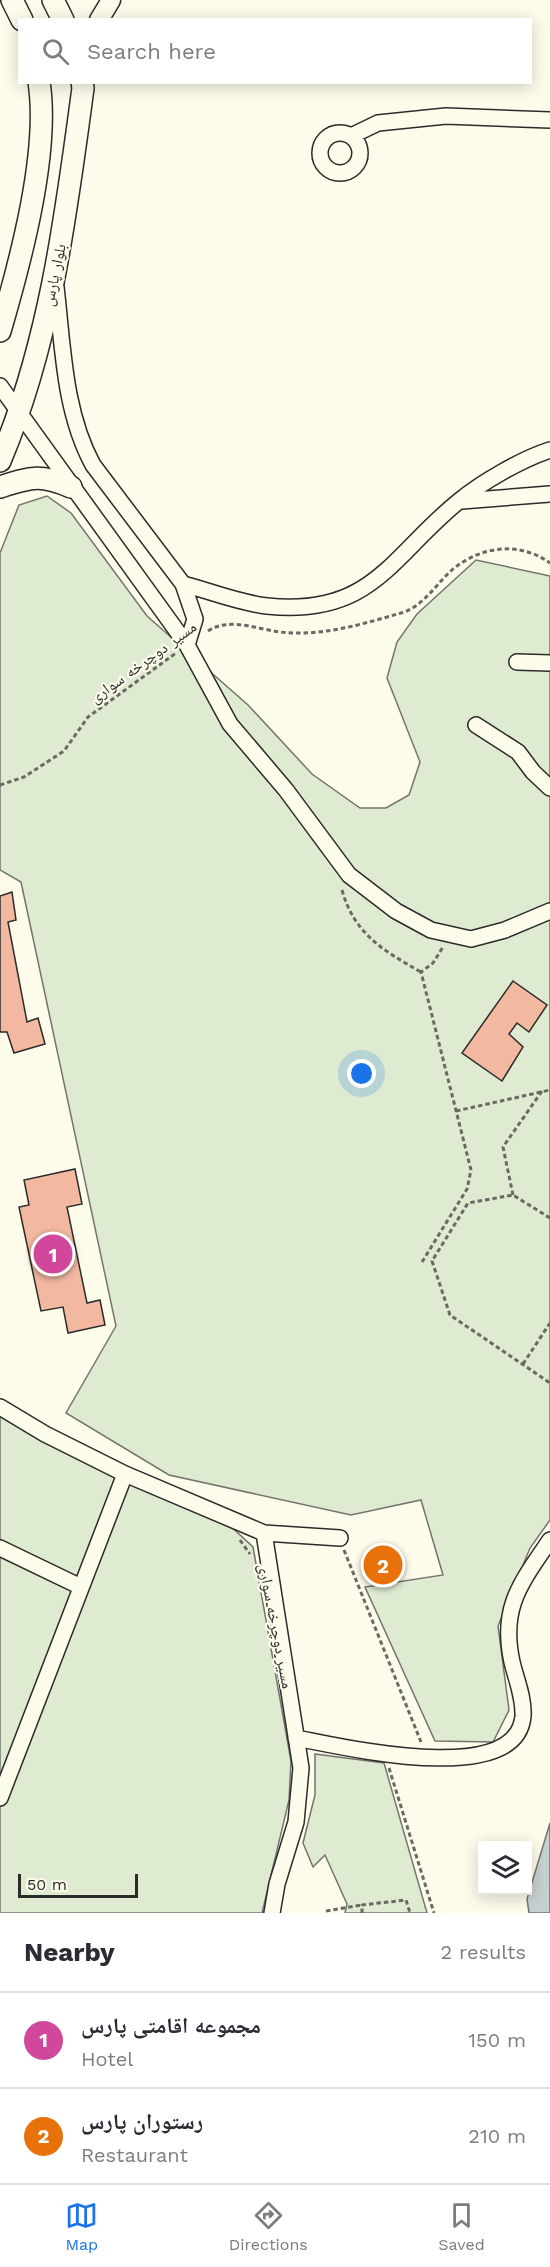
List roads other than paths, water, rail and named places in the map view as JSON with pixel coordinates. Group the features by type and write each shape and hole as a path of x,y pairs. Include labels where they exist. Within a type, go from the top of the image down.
{"main road":[{"path":"12,0 21,18"},
{"path":"53,0 62,18"},
{"path":"0,332 18,272 37,166 42,102 39,84"},
{"name":"بلوار پارس","path":"0,461 19,416 55,278 83,84"},
{"path":"0,487 24,479 47,477 71,488"}],"street":[{"path":"100,18 111,0"},
{"path":"351,136 378,123 446,116 550,120"},
{"path":"55,278 67,385 84,447 93,465 183,584 195,619 187,645"},
{"path":"0,386 19,416 187,645 230,724 286,790 349,875 396,911 431,930 471,939 505,930 550,911"},
{"path":"183,584 267,606 309,606 338,600 364,589 389,571 459,501 535,454 550,450"},
{"path":"459,501 550,494"},
{"path":"517,662 550,663"},
{"path":"476,725 518,752 533,772 550,788"},
{"path":"0,1407 45,1434 125,1474 264,1533 340,1538"},
{"path":"0,1798 125,1474"},
{"path":"264,1533 301,1768 296,1822 277,1884 272,1913"},
{"path":"296,1738 386,1763 462,1757 495,1750 510,1740 521,1727 523,1714 520,1690 508,1640 510,1606 523,1580 550,1540"},
{"path":"0,1548 81,1587"}],"place":[{"name":"مجموعه اقامتی پارس","path":"53,1254"},
{"name":"رستوران پارس","path":"383,1565"}]}
